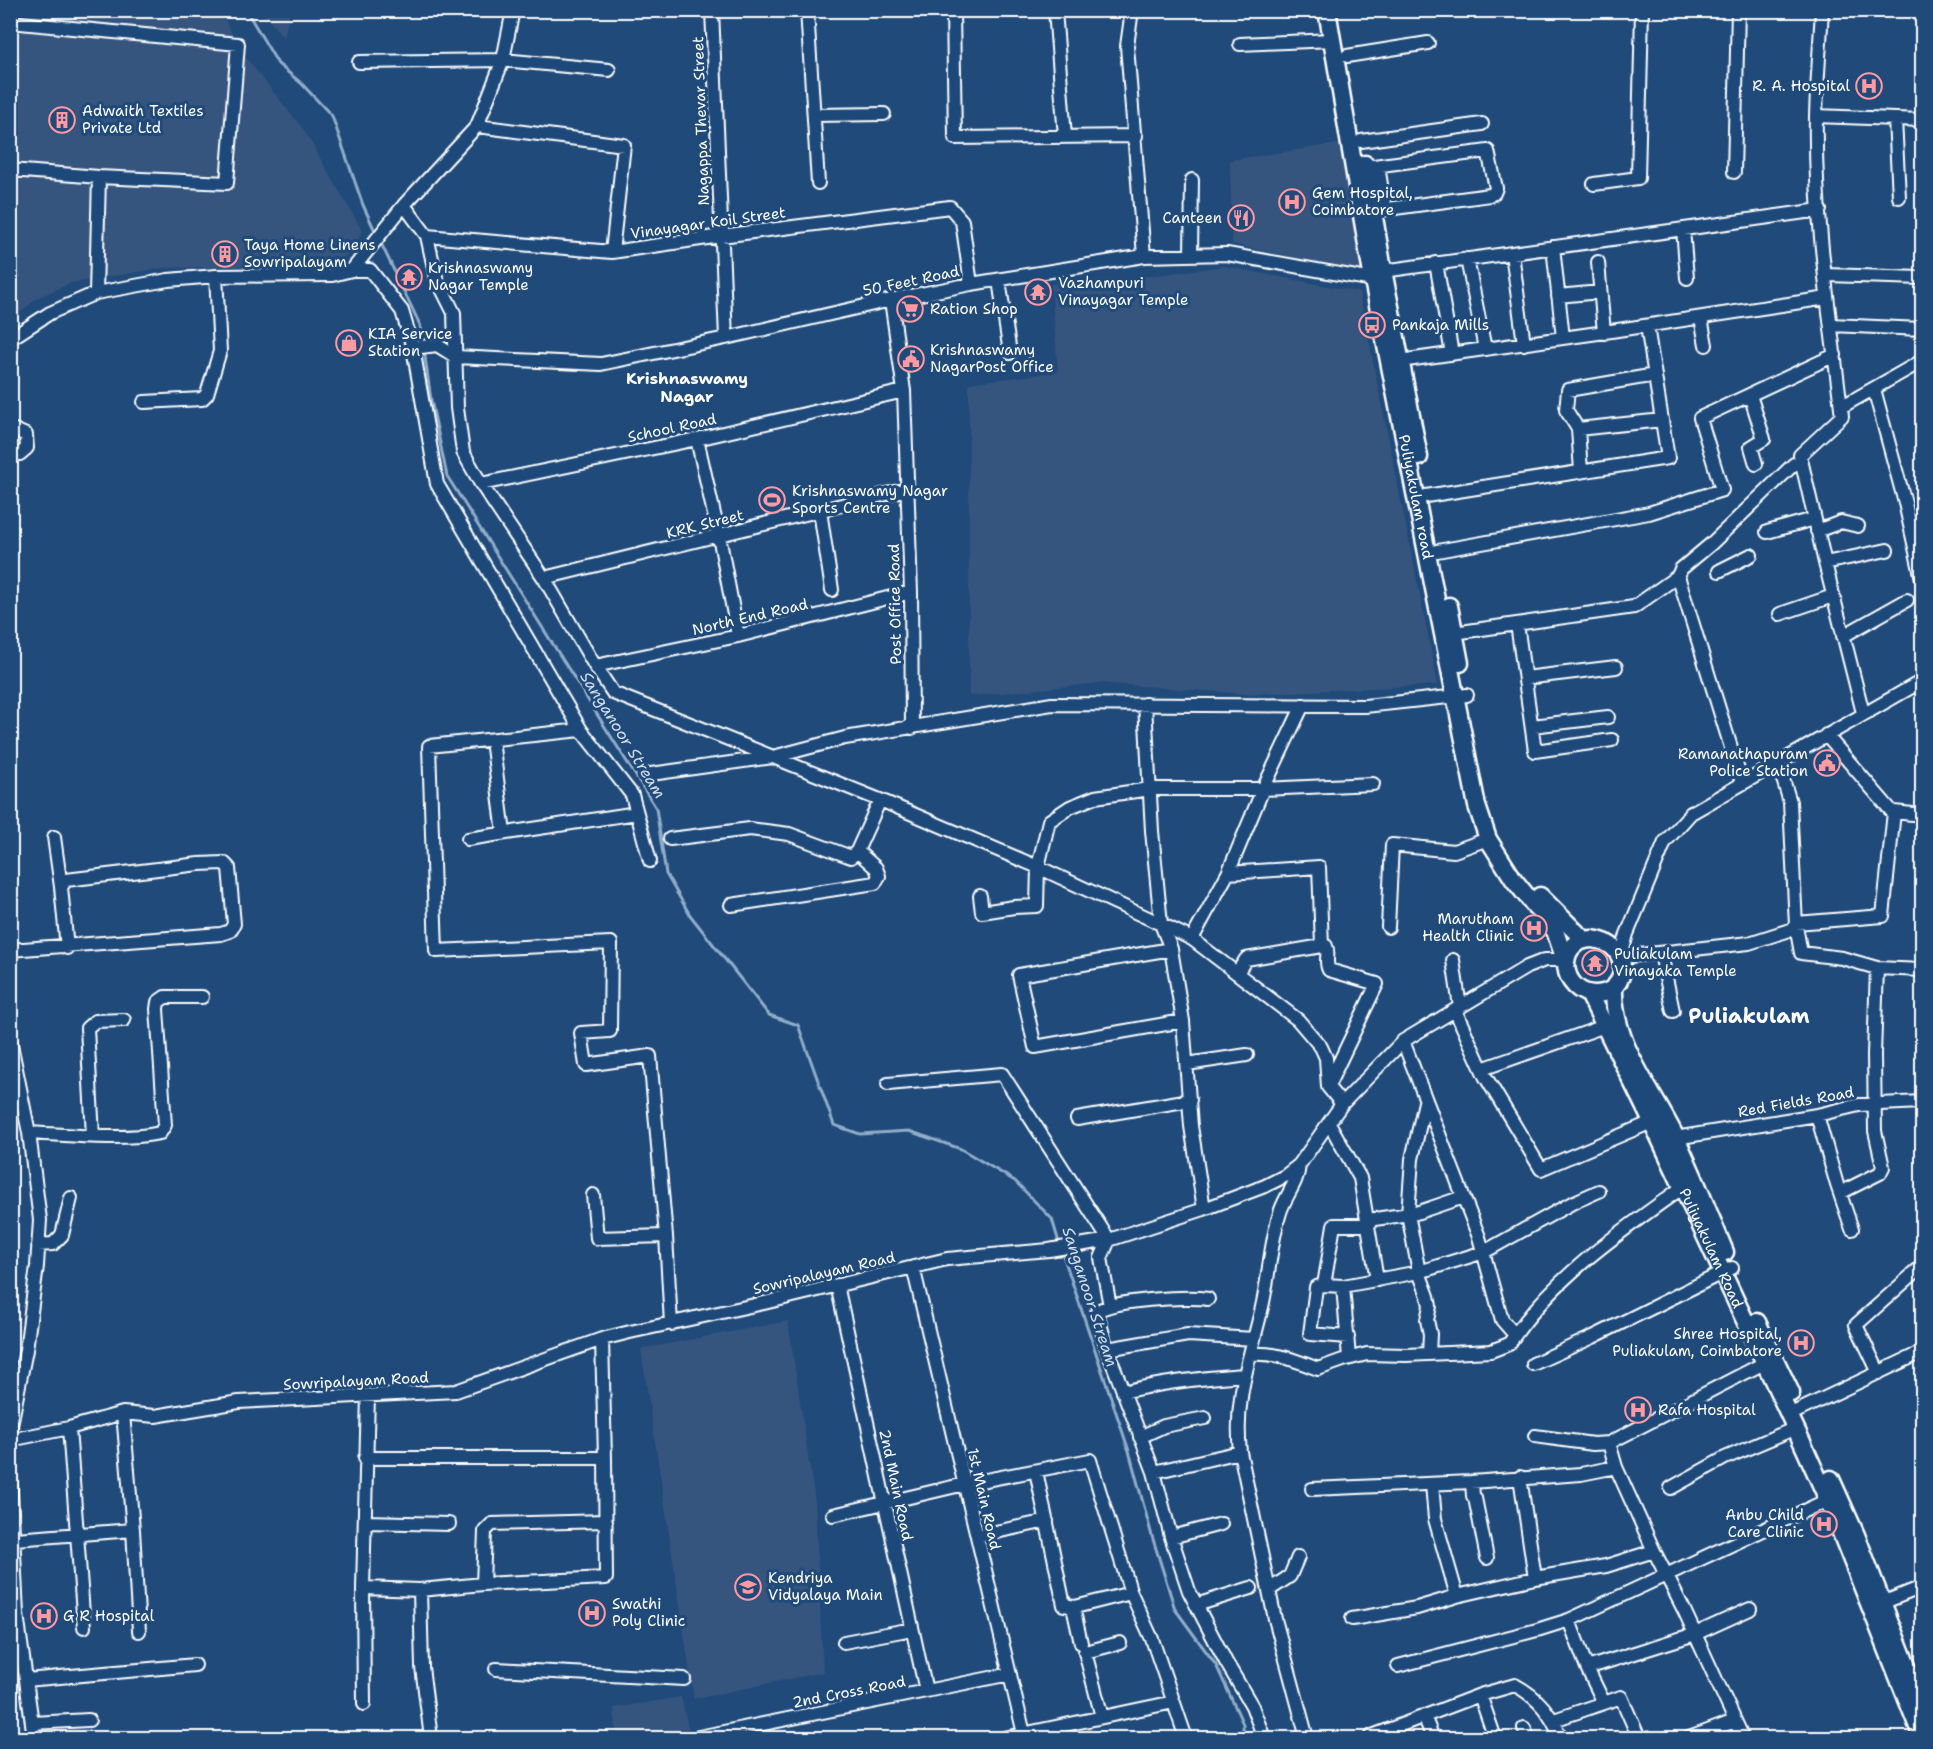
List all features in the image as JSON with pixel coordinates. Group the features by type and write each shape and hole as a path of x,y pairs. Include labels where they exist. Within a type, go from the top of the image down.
{"main road":[{"name":"Puliyakulam road","path":"1327,10 1461,697 1489,810 1501,843 1520,872 1545,902 1584,940"},
{"name":"Puliyakulam road","path":"1338,10 1361,141 1372,167 1379,210 1378,275 1400,361 1454,633 1477,806 1488,839 1514,880 1555,931 1571,981 1582,992 1589,994"},
{"path":"1565,960 1573,948 1584,940 1601,940 1610,944 1621,957 1622,973 1614,987 1607,992 1589,994"},
{"path":"1614,987 1614,1007 1624,1042 1659,1120"},
{"name":"Puliyakulam Road","path":"1589,994 1659,1120 1683,1187 1728,1271"},
{"name":"Puliyakulam Road","path":"1659,1120 1676,1138 1728,1271 1794,1418 1882,1603 1923,1705"},
{"name":"Puliyakulam Road","path":"1833,1498 1923,1737"}],"street":[{"path":"352,270 404,205 477,126 503,60 513,10"},
{"name":"Nagappa Thevar Street","path":"712,10 726,338"},
{"path":"807,10 818,183"},
{"path":"952,10 955,138 1136,136"},
{"path":"1055,10 1065,137"},
{"path":"1132,10 1127,46 1144,256"},
{"path":"1594,184 1638,178 1642,10"},
{"path":"1734,172 1738,10"},
{"path":"1822,10 1816,116 1820,210 1827,298 1842,416 1800,455 1863,713"},
{"path":"10,22 238,44 227,183 10,170"},
{"path":"1240,44 1333,40"},
{"path":"1347,56 1428,43"},
{"path":"359,62 503,60 609,70"},
{"path":"814,115 884,114"},
{"path":"1816,116 1923,120"},
{"path":"1895,119 1899,197"},
{"path":"1361,141 1482,124"},
{"path":"477,126 624,145 612,252"},
{"path":"1372,167 1488,151 1496,188 1490,195 1379,210"},
{"path":"96,292 99,177"},
{"path":"1191,255 1192,180"},
{"path":"404,205 427,236 436,277 454,313 457,408 463,452 481,484 544,578 613,693 880,800 1038,867 1192,939 1298,1020 1315,1038 1326,1059 1328,1087 1342,1104"},
{"name":"Vinayagar Koil Street","path":"427,236 612,252 950,207 962,222 971,284"},
{"name":"50 Feet Road","path":"456,357 601,364 971,284 1144,256 1227,254 1378,275 1436,263 1820,210"},
{"path":"1683,229 1687,278"},
{"path":"1553,247 1563,338"},
{"path":"1512,253 1524,344"},
{"path":"1467,259 1485,349"},
{"path":"1598,262 1604,333"},
{"path":"1436,263 1452,354"},
{"path":"10,339 50,313 96,292 168,280 216,276 332,275 352,270 370,270 402,311 413,348 437,484 581,730 632,795 650,861"},
{"path":"1826,275 1923,278"},
{"path":"144,402 202,399 207,394 220,351 216,276"},
{"path":"999,280 1010,353"},
{"path":"1558,296 1600,292"},
{"path":"1400,361 1604,333 1827,298"},
{"name":"Post Office Road","path":"891,300 904,391 912,728"},
{"path":"1701,318 1706,345"},
{"path":"1831,325 1923,329"},
{"path":"1426,496 1668,458 1647,326"},
{"path":"413,348 437,345 456,357"},
{"path":"1437,551 1649,513 1722,490 1700,418 1835,355"},
{"path":"1841,407 1923,361"},
{"path":"1581,471 1578,429 1566,410 1569,390 1655,375"},
{"path":"1874,389 1923,579"},
{"name":"School Road","path":"481,484 697,439 904,391"},
{"path":"1750,395 1764,439 1751,447 1756,464"},
{"path":"1578,429 1662,420"},
{"path":"10,428 26,435 27,448 20,454 10,455"},
{"path":"697,439 738,636"},
{"path":"1454,633 1634,607 1678,576 1681,569 1794,464 1802,464"},
{"name":"KRK Street","path":"544,578 907,489"},
{"path":"820,511 832,590"},
{"path":"1767,532 1841,522 1858,526"},
{"path":"1825,563 1887,550"},
{"path":"1719,571 1751,555"},
{"path":"1678,576 1743,783"},
{"name":"North End Road","path":"595,666 738,636 910,592"},
{"path":"1780,614 1833,596"},
{"path":"1843,636 1906,600"},
{"path":"1517,624 1535,751 1612,740"},
{"path":"1525,678 1616,667"},
{"path":"1826,735 1894,814 1883,915 1796,925 1749,943 1621,957 1627,934 1665,842 1691,813 1863,713 1923,681"},
{"path":"651,774 773,757 845,738 1052,704 1365,706 1461,697"},
{"path":"1145,704 1152,831 1161,924 1171,949 1184,1021 1191,1126 1204,1209"},
{"path":"1192,939 1228,873 1263,789 1303,705"},
{"path":"1532,726 1608,717"},
{"path":"581,730 429,746 436,951 611,943 610,1031 581,1033 586,1065 650,1056 666,1236 670,1324"},
{"path":"492,740 504,832"},
{"path":"1778,763 1790,802 1796,925 1801,953 1842,958 1876,968 1923,970"},
{"path":"980,896 982,912 1037,906 1038,867 1049,821 1070,807 1095,797 1150,789 1263,789 1373,784"},
{"path":"670,839 750,829 789,834 851,857 857,852 880,800"},
{"path":"1894,814 1894,812 1923,815"},
{"path":"468,839 637,813"},
{"path":"54,837 67,948"},
{"path":"1388,927 1392,845 1454,851 1488,839"},
{"path":"731,905 875,883 879,876 876,868 857,852"},
{"path":"10,950 67,948 221,934 230,931 234,924 229,868 224,863 76,878 66,880 61,887"},
{"path":"1228,873 1319,867 1322,946"},
{"path":"1237,973 1246,959 1326,946 1328,949 1326,964 1329,970 1377,984 1328,1087"},
{"path":"1171,949 1019,975 1035,1047 1184,1021"},
{"path":"1661,954 1672,1011"},
{"path":"1453,960 1458,1009 1482,1069 1541,1169 1659,1120"},
{"name":"Sowripalayam Road","path":"10,1440 69,1428 123,1413 155,1416 239,1402 456,1391 602,1339 947,1259 1049,1250 1109,1240 1204,1209 1285,1176 1299,1165 1342,1104 1403,1041 1527,967 1545,960 1565,960"},
{"path":"1840,1193 1880,1173 1883,1167 1875,1131 1876,968"},
{"path":"29,1133 149,1136 160,1133 165,1125 156,1009 158,1002 165,997 202,997"},
{"path":"93,1136 87,1028 95,1021 124,1020"},
{"path":"1482,1069 1605,1026"},
{"path":"10,1039 29,1133 40,1220 26,1350 10,1430"},
{"path":"1403,1041 1484,1252 1502,1320 1515,1335"},
{"path":"1187,1064 1247,1054"},
{"path":"888,1084 1002,1074 1109,1240 1101,1258 1110,1306"},
{"path":"1077,1119 1190,1100"},
{"path":"1425,1102 1412,1159 1408,1214 1419,1272 1430,1306 1429,1354"},
{"name":"Red Fields Road","path":"1676,1138 1859,1106 1923,1102"},
{"path":"1817,1115 1852,1229"},
{"path":"1329,1123 1360,1178 1377,1280"},
{"path":"1299,1165 1298,1174 1279,1214 1262,1305 1238,1409 1240,1452 1269,1590 1307,1738"},
{"path":"1250,1354 1266,1353 1293,1359 1318,1369 1367,1354 1491,1351 1509,1344 1524,1322 1568,1276 1618,1233 1683,1187"},
{"path":"1348,1337 1310,1334 1316,1287 1343,1286 1419,1272 1484,1252 1572,1203 1599,1191"},
{"path":"593,1195 597,1238 666,1236"},
{"path":"1324,1285 1334,1225 1369,1222 1408,1214 1463,1197"},
{"path":"38,1245 53,1244 62,1235 71,1198"},
{"path":"1879,1373 1856,1324 1923,1266"},
{"name":"1st Main Road","path":"913,1267 1025,1736"},
{"path":"1533,1364 1578,1345 1728,1271"},
{"name":"2nd Main Road","path":"837,1285 926,1691"},
{"path":"1343,1286 1349,1358"},
{"path":"1208,1299 1175,1297 1110,1306 1101,1308 1097,1312 1107,1348 1154,1472 1182,1572 1196,1605 1252,1706 1264,1738"},
{"path":"1107,1348 1188,1335 1254,1339"},
{"path":"363,1588 420,1590 483,1584 606,1578 602,1339"},
{"path":"1671,1488 1794,1418 1923,1352"},
{"path":"1535,1436 1593,1444 1609,1443 1769,1360"},
{"path":"1123,1392 1194,1378 1244,1376"},
{"path":"364,1704 363,1588 368,1395"},
{"path":"123,1413 140,1631"},
{"path":"1140,1437 1164,1426 1205,1418"},
{"path":"69,1428 84,1627"},
{"path":"1609,1443 1616,1467 1654,1551 1668,1575 1743,1738"},
{"path":"1154,1472 1240,1452"},
{"path":"365,1458 605,1458"},
{"path":"833,1515 1090,1460 1131,1593 1152,1639 1186,1738"},
{"path":"1312,1489 1472,1482 1581,1474 1616,1467"},
{"path":"10,1471 15,1539 14,1615 34,1738"},
{"path":"1036,1471 1064,1605 1073,1607 1131,1593"},
{"path":"1521,1478 1535,1578"},
{"path":"1472,1482 1487,1558"},
{"path":"1432,1484 1435,1519 1457,1596"},
{"path":"1398,1666 1569,1620 1833,1498"},
{"path":"483,1584 485,1531 492,1524 606,1521"},
{"path":"977,1536 1047,1521"},
{"path":"365,1522 449,1524"},
{"path":"1171,1537 1221,1524"},
{"path":"15,1539 133,1530"},
{"path":"1352,1619 1417,1608 1535,1578 1606,1566 1654,1551"},
{"path":"1269,1590 1290,1576 1298,1557"},
{"path":"1882,1603 1923,1587"},
{"path":"1196,1605 1251,1588"},
{"path":"420,1590 422,1667 430,1738"},
{"path":"1073,1607 1081,1643"},
{"path":"1587,1668 1695,1634 1750,1609"},
{"path":"1569,1620 1587,1668 1604,1703"},
{"path":"844,1642 912,1629"},
{"path":"1102,1718 1085,1652 1120,1643"},
{"path":"26,1680 195,1665"},
{"path":"496,1669 684,1679"},
{"name":"2nd Cross Road","path":"696,1738 1010,1674"},
{"path":"1370,1738 1480,1695 1515,1685 1539,1700 1554,1720 1561,1738"},
{"path":"1480,1695 1495,1738"},
{"path":"1554,1720 1621,1697 1639,1738"},
{"path":"1004,1738 1025,1736 1174,1702"},
{"path":"1425,1716 1433,1738"},
{"path":"32,1723 89,1720"},
{"path":"1689,1738 1735,1721"}],"shaded area":[{"path":"11,11 223,17 243,54 303,129 362,230 355,249 334,265 163,268 71,283 37,298 11,321"},
{"path":"261,11 290,11 284,38"},
{"name":"Gem Hospital, Coimbatore","path":"1343,143 1366,274 1232,244 1230,160"},
{"path":"1223,266 1359,292 1438,685 1246,694 1100,683 969,696 969,383 1058,372 1051,284 1158,275"},
{"name":"Kendriya Vidyalaya Main","path":"788,1321 815,1502 823,1672 694,1699 641,1349"},
{"path":"681,1697 689,1731 655,1738 617,1738 614,1708"}],"waterway":[{"name":"Sanganoor Stream","path":"244,10 278,64 301,83 332,116 363,205 376,233"},
{"name":"Sanganoor Stream","path":"379,239 420,325 423,343"},
{"name":"Sanganoor Stream","path":"424,350 431,400 447,476 656,808 666,874 690,915 769,1015 798,1025 834,1125 860,1134 909,1131 961,1149 1015,1181 1052,1219 1060,1246"},
{"name":"Sanganoor Stream","path":"1062,1252 1129,1451 1175,1609 1216,1665 1243,1724 1243,1738"}],"place":[{"name":"R. A. Hospital","path":"1869,86"},
{"name":"Adwaith Textiles Private Ltd","path":"62,120"},
{"name":"Gem Hospital, Coimbatore","path":"1292,202"},
{"name":"Canteen","path":"1241,218"},
{"name":"Taya Home Linens Sowripalayam","path":"225,254"},
{"name":"Krishnaswamy Nagar Temple","path":"409,277"},
{"name":"Vazhampuri Vinayagar Temple","path":"1038,292"},
{"name":"Ration Shop","path":"910,309"},
{"name":"Pankaja Mills","path":"1372,325"},
{"name":"KIA Service Station","path":"349,343"},
{"name":"Krishnaswamy NagarPost Office","path":"911,359"},
{"name":"Krishnaswamy Nagar Sports Centre","path":"772,500"},
{"name":"Ramanathapuram Police Station","path":"1827,763"},
{"name":"Marutham Health Clinic","path":"1534,928"},
{"name":"Puliakulam Vinayaka Temple","path":"1595,963"},
{"name":"Shree Hospital, Puliakulam, Coimbatore","path":"1801,1343"},
{"name":"Rafa Hospital","path":"1638,1410"},
{"name":"Anbu Child Care Clinic","path":"1824,1524"},
{"name":"Kendriya Vidyalaya Main","path":"748,1587"},
{"name":"Swathi Poly Clinic","path":"592,1613"},
{"name":"G R Hospital","path":"44,1616"}],"district":[{"name":"Krishnaswamy Nagar","path":"687,387"},
{"name":"Puliakulam","path":"1749,1016"}]}
